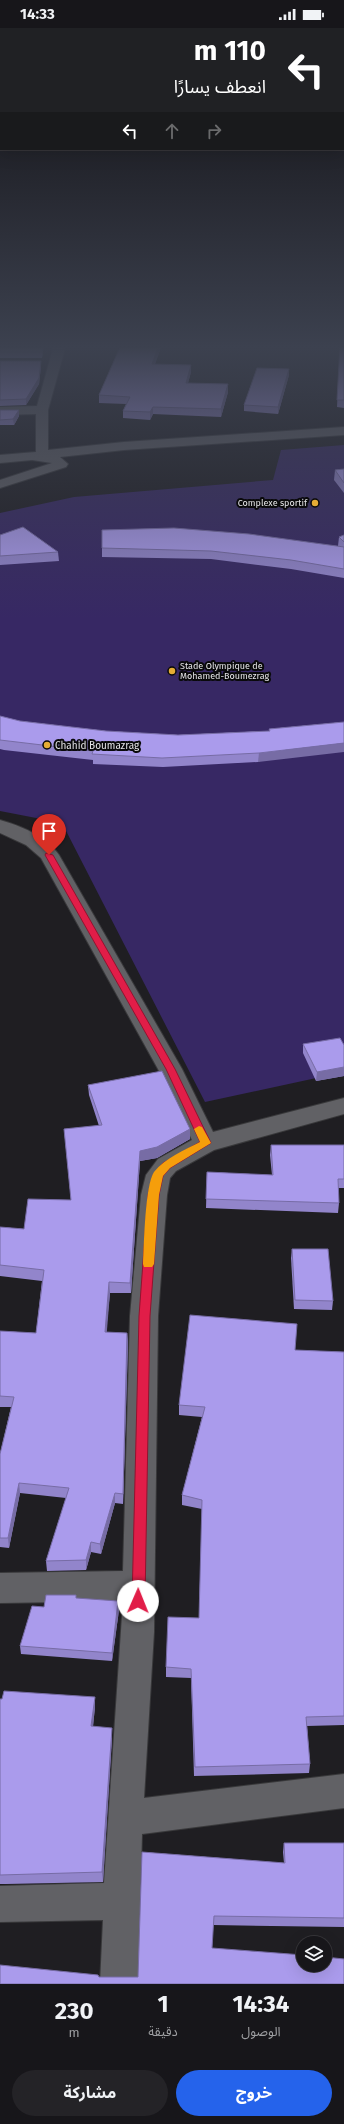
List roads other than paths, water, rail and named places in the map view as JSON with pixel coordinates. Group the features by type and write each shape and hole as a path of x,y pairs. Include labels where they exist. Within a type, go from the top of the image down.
{"street":[{"path":"42,436 42,455"},
{"path":"0,459 124,446 267,436"},
{"path":"0,484 61,464 42,455"},
{"path":"0,826 23,835 40,845 49,855 170,1069 206,1143"},
{"path":"119,1984 125,1818 138,1632 144,1316 154,1195 158,1175 167,1165 206,1143 344,1106"},
{"path":"0,1588 139,1586"},
{"path":"125,1818 344,1791"},
{"path":"0,1904 122,1900"}],"place":[{"name":"Complexe sportif","path":"315,503"},
{"name":"Stade Olympique de Mohamed-Boumezrag","path":"172,671"},
{"name":"Chahid Boumazrag","path":"47,745"}]}
